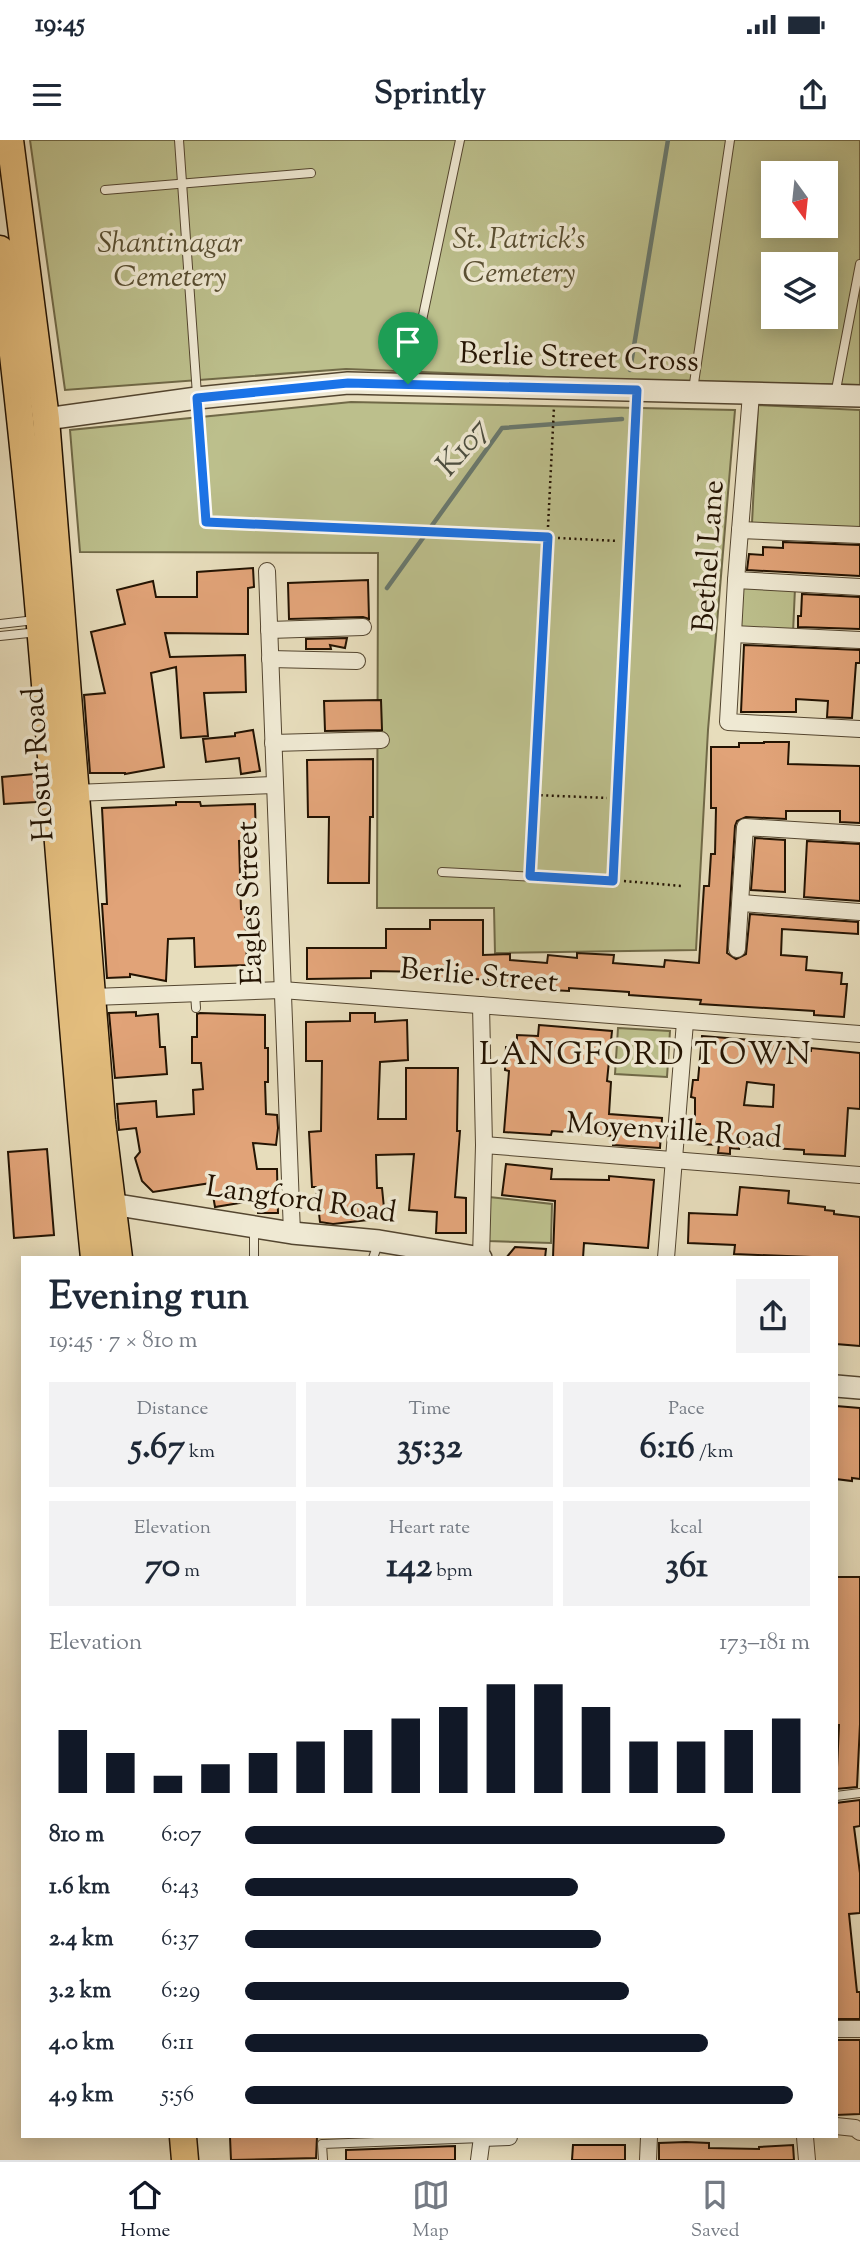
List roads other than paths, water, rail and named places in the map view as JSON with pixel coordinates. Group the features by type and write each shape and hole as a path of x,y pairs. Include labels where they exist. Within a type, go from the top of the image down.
{"main road":[{"name":"Hosur Road","path":"10,140 46,419 93,997 102,1121 101,1202 94,1256"},
{"name":"Hosur Road","path":"0,249 17,376 101,1202 118,1256"},
{"path":"183,2138 185,2160"},
{"path":"201,2138 202,2160"}],"street":[{"name":"Berlie Street Cross","path":"46,419 197,398 348,383 860,396"},
{"name":"Bethel Lane","path":"751,394 727,722 860,729"},
{"path":"740,530 860,535"},
{"name":"Eagles Street","path":"267,571 292,1233"},
{"path":"736,580 860,587"},
{"path":"269,630 363,627"},
{"path":"733,634 860,639"},
{"path":"270,659 357,661"},
{"path":"272,743 381,740"},
{"path":"75,793 274,785"},
{"path":"737,949 745,827 860,834"},
{"path":"741,903 860,912"},
{"name":"Berlie Street","path":"93,997 195,1001 282,990 860,1034"},
{"path":"481,1005 484,1145 481,1256"},
{"path":"666,1256 685,1022"},
{"name":"Moyenville Road","path":"484,1145 860,1175"},
{"name":"Langford Road","path":"101,1202 254,1226 376,1250 455,1256"},
{"path":"838,1386 860,1388"},
{"path":"838,2029 860,2029"},
{"path":"838,2126 855,2128 860,2133"},
{"path":"479,2160 482,2138"},
{"path":"648,2160 649,2138"},
{"path":"805,2138 807,2160"}],"lane":[{"path":"178,140 206,522 548,537"},
{"path":"408,384 460,140"},
{"path":"692,392 730,140"},
{"path":"105,190 311,173"},
{"path":"835,395 860,264"},
{"path":"442,872 613,881 637,390"},
{"path":"0,624 41,626"},
{"path":"0,636 41,626"},
{"path":"254,1226 254,1256"},
{"path":"838,1796 860,1793"},
{"path":"323,2160 323,2144 459,2138"}],"waterway":[{"name":"K107","path":"630,370 668,140"},
{"name":"K107","path":"387,588 502,428 622,419"}],"district":[{"name":"LANGFORD TOWN","path":"646,1056"}],"park label":[{"name":"St. Patrick's Cemetery","path":"519,257"},
{"name":"Shantinagar Cemetery","path":"170,261"}]}
